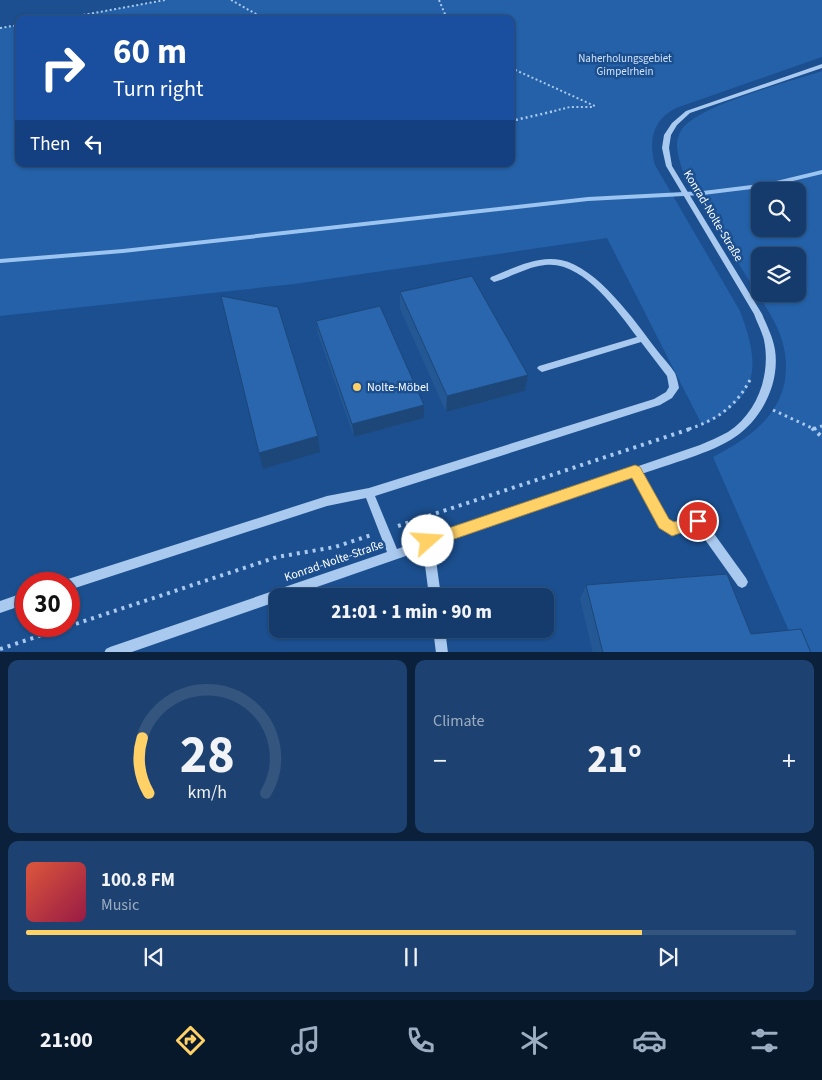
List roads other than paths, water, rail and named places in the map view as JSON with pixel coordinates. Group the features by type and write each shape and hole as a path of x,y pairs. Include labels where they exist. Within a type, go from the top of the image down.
{"street":[{"name":"Konrad-Nolte-Straße","path":"110,652 702,448 732,434 748,420 760,404 769,384 771,362 769,340 758,314 669,166 664,149 666,137 672,125 688,112 822,66"},
{"path":"80,580 327,501 369,492 657,402 669,395 674,388 671,375 598,284 574,265 559,262 541,262 494,279"},
{"path":"542,368 642,339"},
{"path":"635,471 664,524 672,529 698,521 742,582"},
{"path":"369,492 393,554"},
{"path":"0,607 15,602"},
{"path":"440,638 442,652"}],"lane":[{"path":"428,541 434,588"}],"waterway":[{"path":"0,261 123,251 588,199 703,193 768,185 822,172"}],"place":[{"name":"Nolte-Möbel","path":"357,387"}],"park label":[{"name":"Naherholungsgebiet Gimpelrhein","path":"625,64"}]}
